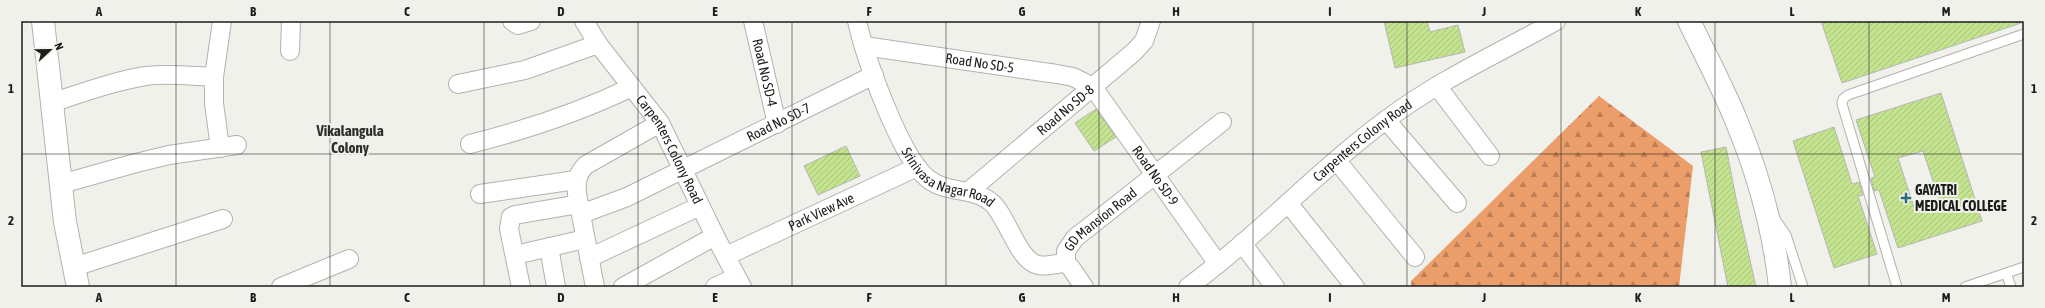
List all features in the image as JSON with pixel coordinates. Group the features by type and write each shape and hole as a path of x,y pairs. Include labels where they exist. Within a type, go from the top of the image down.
{"street":[{"path":"43,21 61,184 76,277 223,219"},
{"path":"220,148 214,103 214,77 222,21"},
{"path":"290,21 290,51"},
{"path":"512,21 518,25 531,21"},
{"name":"Carpenters Colony Road","path":"584,21 598,44 660,123 739,282"},
{"name":"Road No SD-4","path":"753,21 777,124"},
{"name":"Srinivasa Nagar Road","path":"857,21 874,76 894,124 917,167 928,179 943,186 982,196 994,205 1013,233 1023,254 1030,262 1039,265 1066,263"},
{"name":"Road No SD-8","path":"969,192 1134,52 1144,41 1151,21"},
{"name":"Carpenters Colony Road","path":"1192,286 1386,120 1437,86 1556,21"},
{"path":"1689,21 1736,120 1756,174 1766,212 1780,287"},
{"path":"458,84 525,70 598,44"},
{"name":"Road No SD-5","path":"864,46 1057,74 1073,77 1094,87"},
{"path":"51,102 118,82 147,76 174,75 214,77"},
{"name":"Road No SD-7","path":"515,255 509,229 511,217 515,215 580,209 627,197 874,76"},
{"path":"1437,86 1490,156"},
{"path":"470,144 514,133 563,116 632,87"},
{"name":"Road No SD-9","path":"1094,87 1218,264"},
{"path":"1386,120 1457,203"},
{"name":"GD Mansion Road","path":"1066,263 1066,251 1074,238 1222,122"},
{"path":"595,287 576,180 586,165 660,123"},
{"path":"61,184 136,163 238,145"},
{"path":"1337,161 1415,257"},
{"name":"Park View Ave","path":"726,256 917,167"},
{"path":"480,194 576,180"},
{"path":"1288,203 1355,287"},
{"path":"589,258 700,206"},
{"path":"623,287 715,236"},
{"path":"521,287 515,255 586,239"},
{"path":"1242,243 1275,287"},
{"path":"550,247 556,287"},
{"path":"281,287 349,259"},
{"path":"1066,263 1084,287"},
{"path":"715,287 739,282"}],"lane":[{"path":"1896,287 1842,104 1843,98 2024,34"},
{"path":"1766,212 1778,221 1786,235 1802,287"},
{"path":"1965,287 2024,267"},
{"path":"2006,273 2011,287"}],"green space":[{"path":"1599,96 1693,166 1679,287 1411,287 1411,281"}],"building":[{"path":"1384,21 1427,21 1430,32 1458,25 1465,52 1395,68"},
{"path":"1821,21 2021,21 2021,23 1842,83"},
{"path":"1941,93 1982,221 1898,248 1879,190 1874,191 1871,178 1875,177 1856,120","holes":["1923,151 1939,199 1914,207 1898,158"]},
{"path":"1096,109 1116,137 1094,151 1075,123"},
{"path":"1834,127 1852,184 1859,182 1863,195 1858,196 1877,254 1834,268 1793,141"},
{"path":"846,146 860,176 818,195 804,166"},
{"path":"1726,147 1756,287 1728,287 1701,152"}],"place":[{"name":"GAYATRI MEDICAL COLLEGE","path":"1906,198"}],"district":[{"name":"Vikalangula Colony","path":"350,140"}]}
